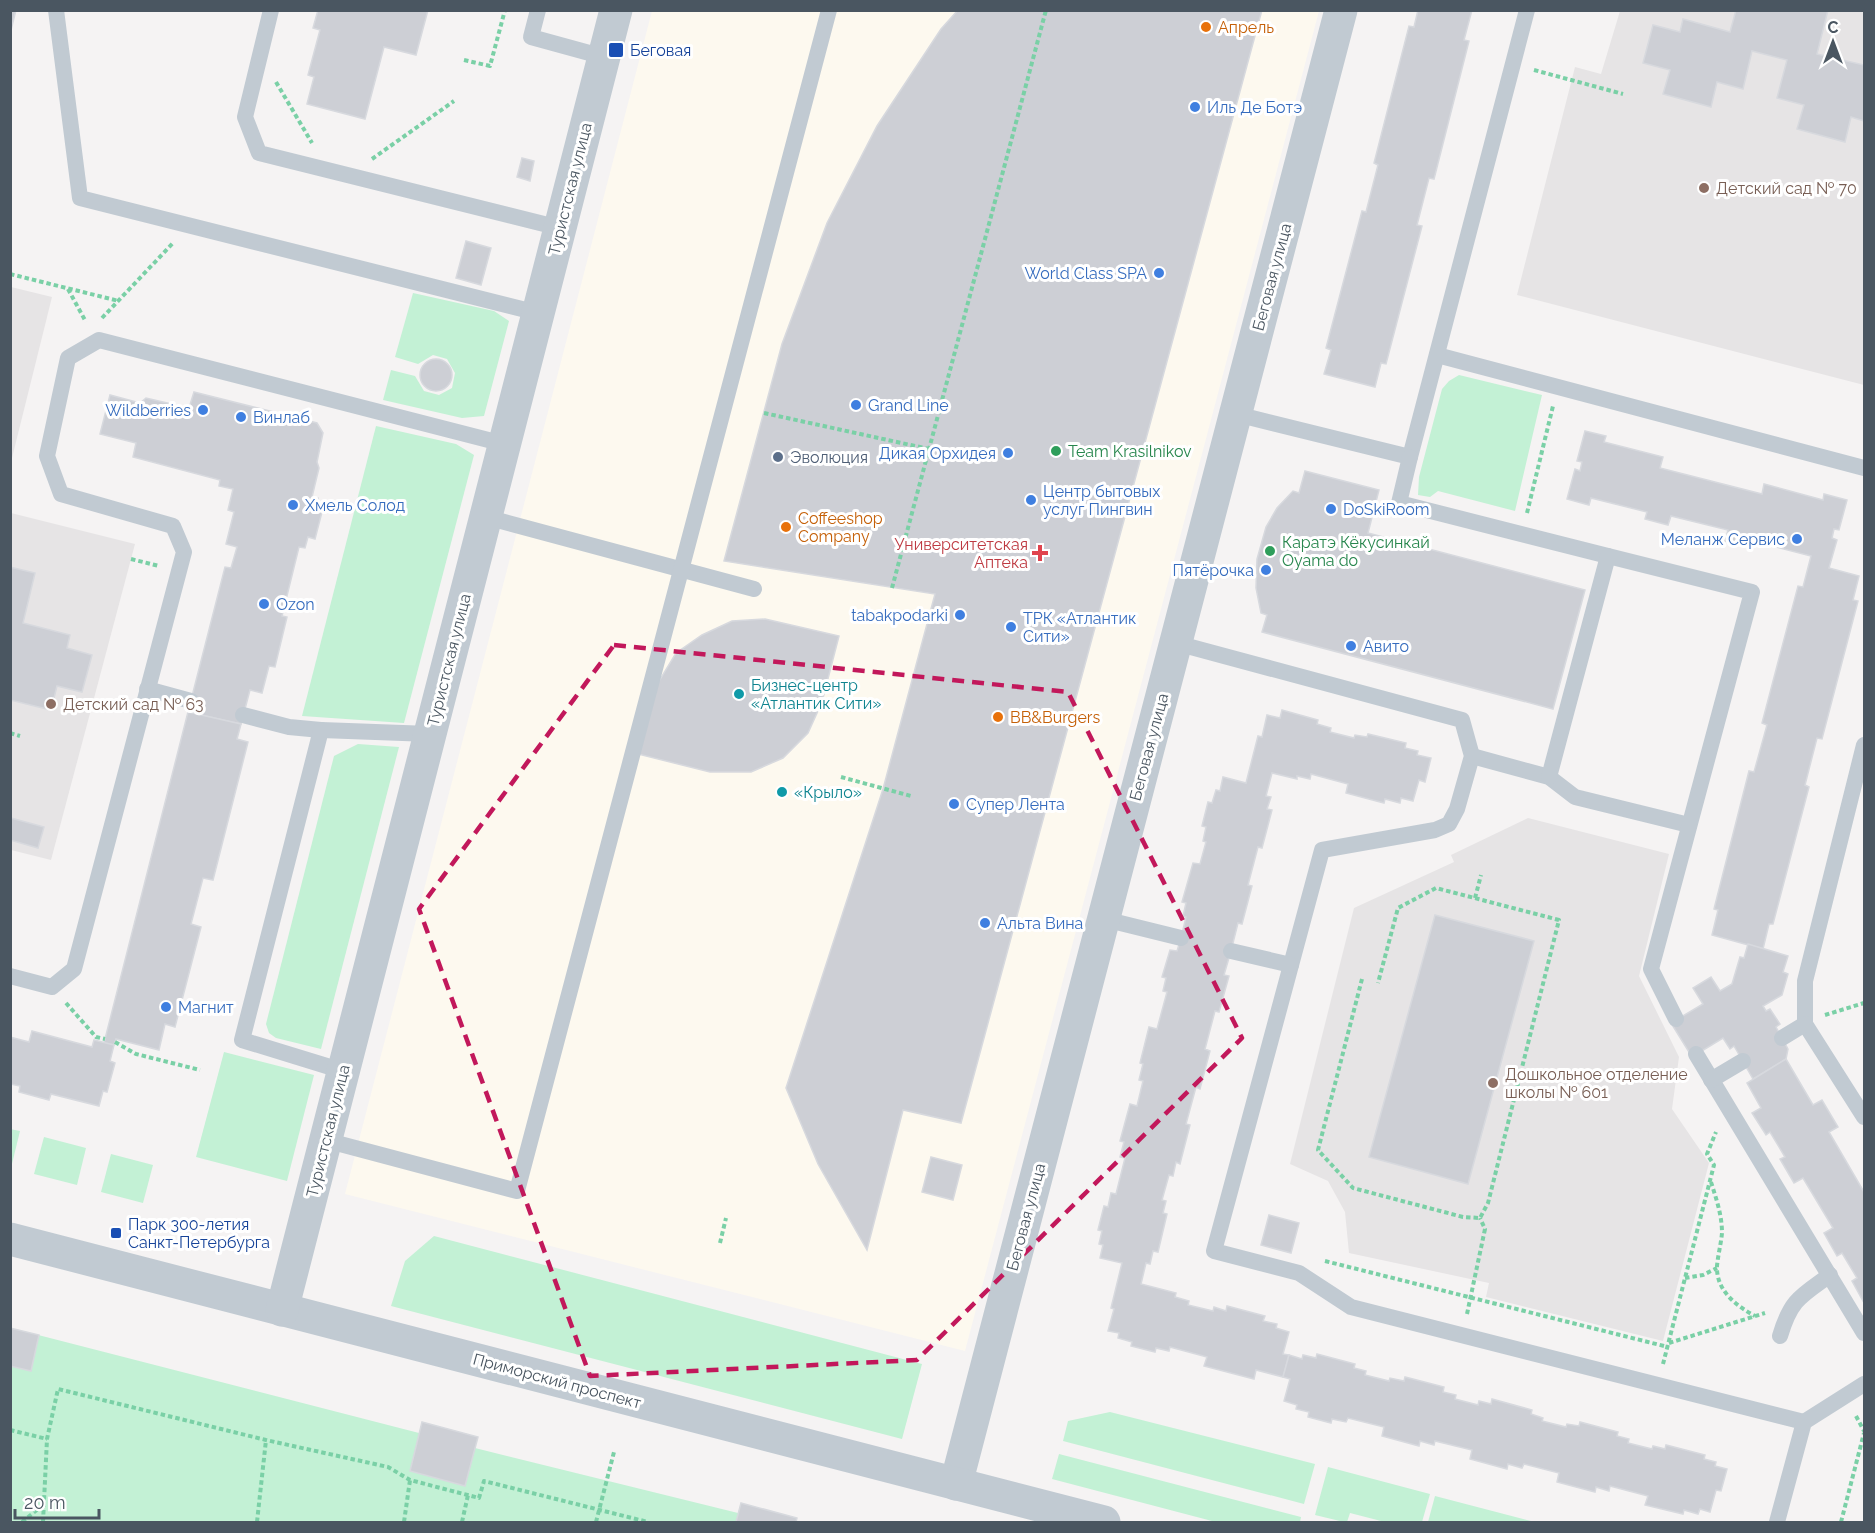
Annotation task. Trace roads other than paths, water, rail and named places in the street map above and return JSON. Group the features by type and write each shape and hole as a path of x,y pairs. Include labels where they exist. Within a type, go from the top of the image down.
{"street":[{"name":"Туристская улица","path":"282,1310 616,10"},
{"name":"Беговая улица","path":"956,1484 1341,10"},
{"name":"Приморский проспект","path":"10,1239 1104,1522"}],"lane":[{"path":"56,10 80,198 538,313"},
{"path":"271,10 245,117 259,153 560,228"},
{"path":"538,10 531,37 604,57"},
{"path":"325,1140 518,1191 829,10"},
{"path":"1527,10 1399,503 1752,592 1651,969 1676,1019"},
{"path":"10,976 52,987 74,969 184,552 173,526 62,494 46,456 68,358 99,340 504,444"},
{"path":"1437,356 1864,468"},
{"path":"1236,414 1410,457"},
{"path":"486,517 754,589"},
{"path":"1550,777 1608,555"},
{"path":"1176,642 1462,720 1472,756 1457,809 1449,824 1435,830 1322,850 1214,1251 1299,1273 1351,1307 1804,1422"},
{"path":"147,689 191,701"},
{"path":"243,715 289,727 430,734"},
{"path":"321,730 242,1040 343,1071"},
{"path":"1864,745 1805,981 1805,1024 1864,1117"},
{"path":"1472,756 1550,777 1575,797 1689,825"},
{"path":"1104,919 1181,938"},
{"path":"1231,951 1291,965"},
{"path":"1782,1038 1805,1024"},
{"path":"1696,1054 1864,1333"},
{"path":"1711,1080 1743,1061"},
{"path":"1780,1336 1786,1314 1799,1298 1830,1275"},
{"path":"1777,1522 1804,1422 1864,1384"}],"place":[{"name":"Апрель","path":"1206,27"},
{"name":"Беговая","path":"616,50"},
{"name":"Иль Де Ботэ","path":"1195,107"},
{"name":"Детский сад № 70","path":"1704,188"},
{"name":"World Class SPA","path":"1159,273"},
{"name":"Grand Line","path":"856,405"},
{"name":"Wildberries","path":"203,410"},
{"name":"Винлаб","path":"241,417"},
{"name":"Team Krasilnikov","path":"1056,451"},
{"name":"Дикая Орхидея","path":"1008,453"},
{"name":"Эволюция","path":"778,457"},
{"name":"Центр бытовых услуг Пингвин","path":"1031,500"},
{"name":"Хмель Солод","path":"293,505"},
{"name":"DoSkiRoom","path":"1331,509"},
{"name":"Coffeeshop Company","path":"786,527"},
{"name":"Меланж Сервис","path":"1797,539"},
{"name":"Каратэ Кёкусинкай Oyama do","path":"1270,551"},
{"name":"Университетская Аптека","path":"1040,553"},
{"name":"Пятёрочка","path":"1266,570"},
{"name":"Ozon","path":"264,604"},
{"name":"tabakpodarki","path":"960,615"},
{"name":"ТРК «Атлантик Сити»","path":"1011,627"},
{"name":"Авито","path":"1351,646"},
{"name":"Бизнес-центр «Атлантик Сити»","path":"739,694"},
{"name":"Детский сад № 63","path":"51,704"},
{"name":"BB&Burgers","path":"998,717"},
{"name":"«Крыло»","path":"782,792"},
{"name":"Супер Лента","path":"954,804"},
{"name":"Альта Вина","path":"985,923"},
{"name":"Магнит","path":"166,1007"},
{"name":"Дошкольное отделение школы № 601","path":"1493,1083"},
{"name":"Парк 300-летия Санкт-Петербурга","path":"116,1233"}]}
